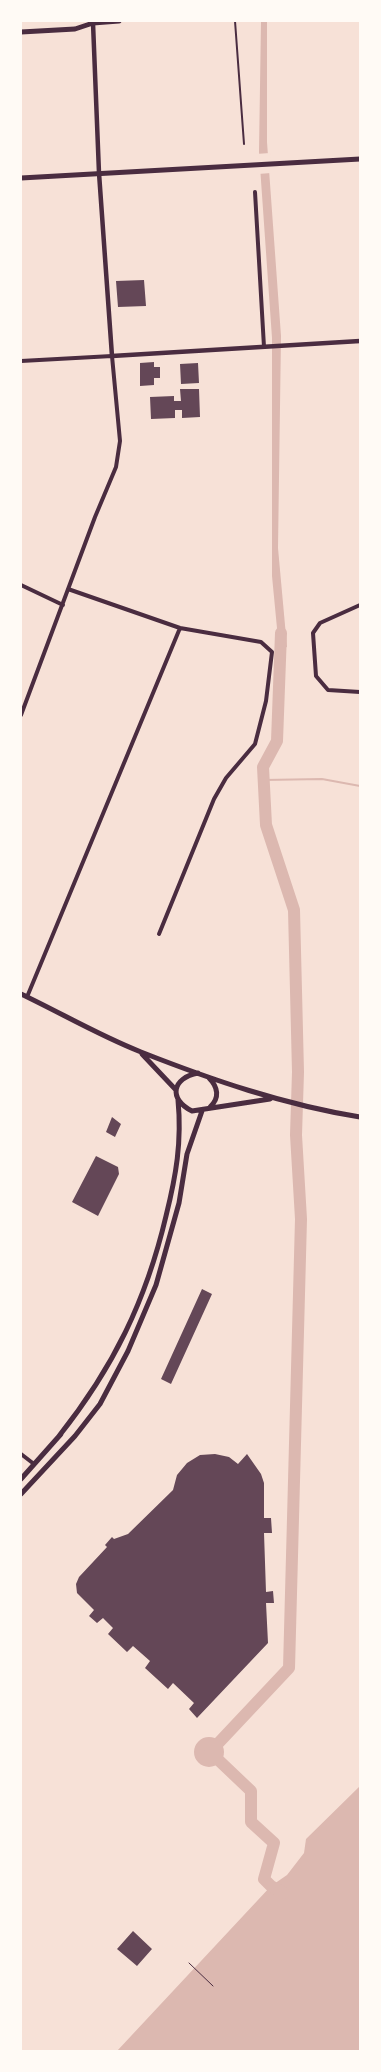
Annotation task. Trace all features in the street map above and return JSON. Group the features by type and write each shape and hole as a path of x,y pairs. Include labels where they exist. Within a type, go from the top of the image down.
{"main road":[{"path":"21,32 74,29 93,22 119,21"},
{"path":"21,178 360,159"},
{"path":"24,996 140,1052 209,1077 274,1099 360,1117"},
{"path":"21,1479 80,1410 120,1345 135,1315 157,1253 177,1170 179,1140 178,1100 176,1090 140,1052"},
{"path":"176,1090 185,1076 199,1073"},
{"path":"209,1077 217,1090 216,1098 209,1108"},
{"path":"178,1100 183,1107 192,1111 202,1111 209,1108 274,1099"},
{"path":"21,1494 75,1436 100,1404 128,1351 156,1286 179,1203 188,1154 202,1111"}],"street":[{"path":"21,715 116,466 120,441 99,173 93,22"},
{"path":"255,192 266,347"},
{"path":"21,361 360,341"},
{"path":"21,585 63,605"},
{"path":"68,588 180,628 261,642 272,652 266,701 255,744 226,778 214,799 159,934"},
{"path":"360,605 320,623 313,633 316,676 328,690 360,692"},
{"path":"24,996 180,628"},
{"path":"21,1454 34,1464"}],"lane":[{"path":"235,21 244,144"}],"path":[{"path":"190,1963 213,1986"}],"shaded area":[{"path":"261,21 267,21 267,142 281,336 278,548 287,647 279,649 272,576 272,338 259,152"},
{"path":"209,1737 220,1741 224,1752 220,1763 209,1767 198,1763 194,1752 198,1741"},
{"path":"360,1786 360,2051 117,2051 271,1886 287,1875 304,1853 306,1839"}],"pier":[{"path":"270,153 271,173 258,174 256,154"}],"building":[{"path":"144,280 146,306 118,307 116,281"},
{"path":"154,362 154,367 160,367 160,378 154,378 154,385 140,386 140,363"},
{"path":"198,363 199,383 181,384 180,364"},
{"path":"180,389 199,389 200,417 182,418 182,410 175,410 175,418 151,419 150,397 174,396 174,401 181,401"},
{"path":"112,1117 121,1124 115,1137 106,1132"},
{"path":"96,1156 118,1167 119,1174 98,1216 72,1202"},
{"path":"202,1289 212,1294 171,1384 161,1379"},
{"path":"215,1454 229,1457 238,1464 247,1454 261,1474 264,1483 264,1518 271,1518 272,1533 264,1533 266,1592 273,1591 274,1603 266,1603 268,1643 197,1718 189,1709 194,1703 173,1683 168,1689 145,1668 150,1661 133,1646 127,1652 108,1634 113,1628 103,1618 97,1623 89,1616 94,1610 77,1593 76,1584 79,1577 107,1547 105,1545 112,1537 114,1539 128,1534 173,1490 177,1475 187,1463 200,1455"},
{"path":"133,1931 152,1949 137,1966 117,1949"}],"waterway":[{"path":"281,633 277,741 263,767 266,825 294,910 298,1072 296,1135 301,1219 289,1668 210,1752 251,1791 251,1822 274,1843 264,1879 271,1886 284,1893"},
{"path":"264,780 322,779 360,786"}]}
